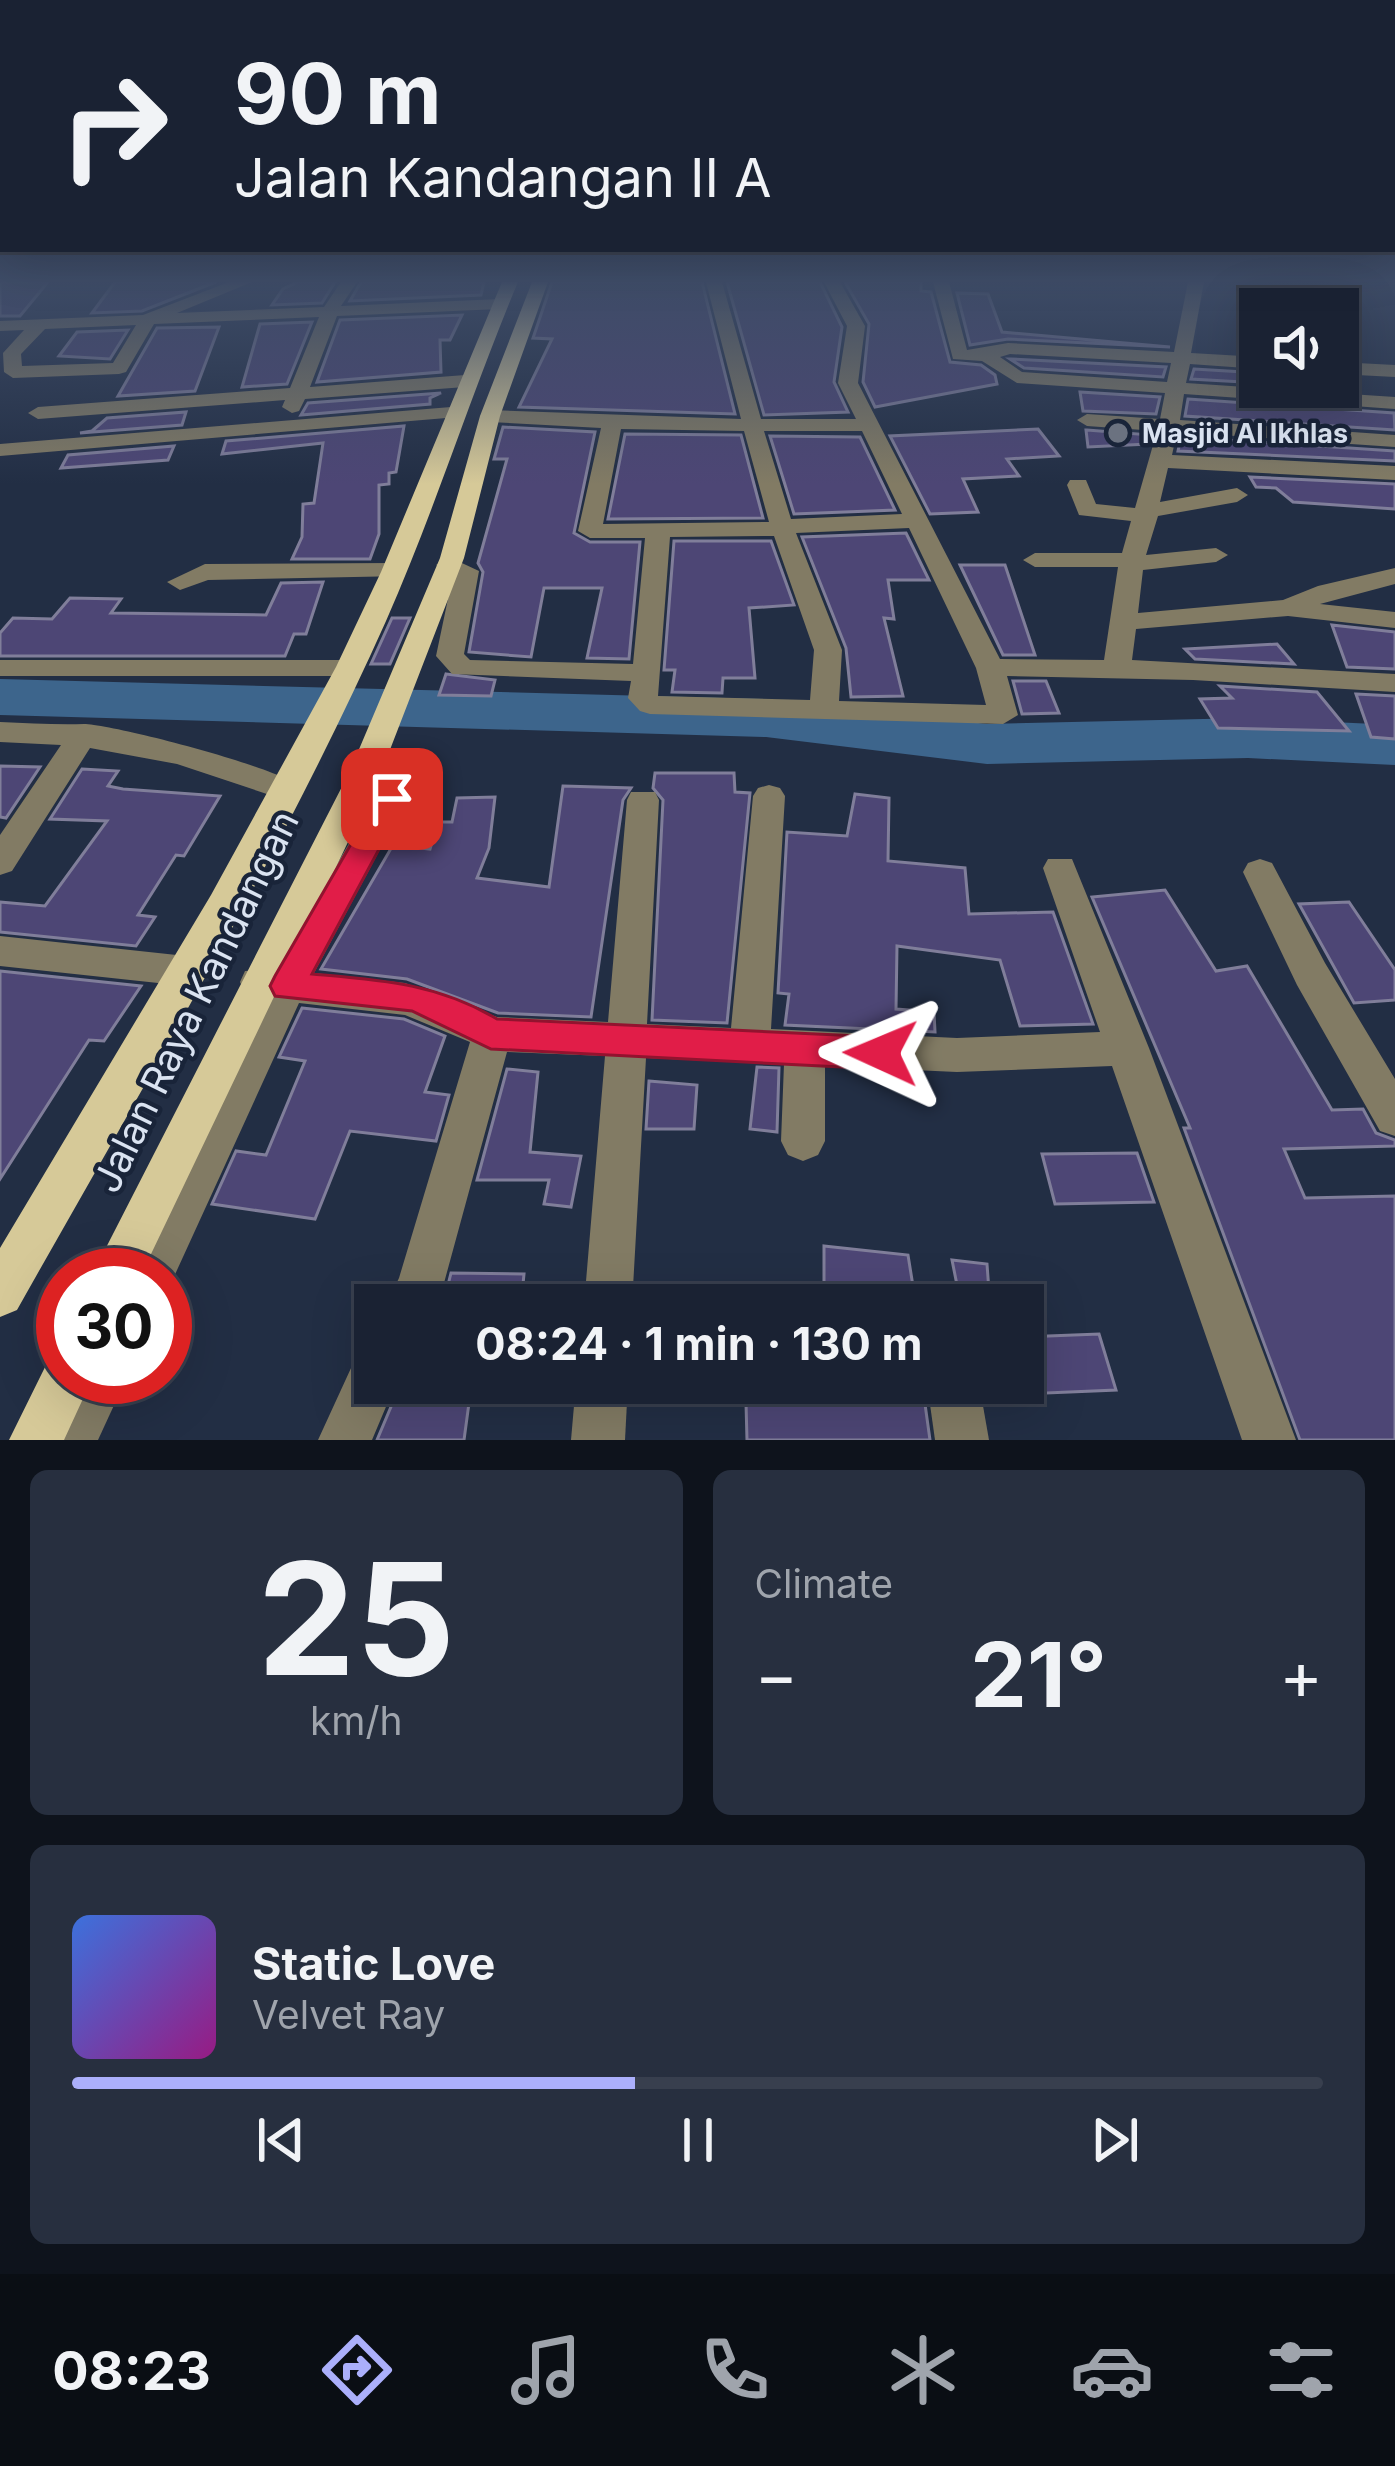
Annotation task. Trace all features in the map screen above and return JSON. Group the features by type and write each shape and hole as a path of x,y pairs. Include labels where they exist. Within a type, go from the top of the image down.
{"main road":[{"name":"Jalan Raya Kandangan","path":"0,1293 295,776 395,571 451,413 479,349"},
{"name":"Jalan Raya Kandangan","path":"131,1248 378,786 400,688 449,565 490,416 515,349"},
{"path":"36,1440 54,1404"}],"street":[{"path":"6,354 16,373 119,368 130,349"},
{"path":"283,428 315,349"},
{"path":"736,349 751,423 782,527 828,650 824,710"},
{"path":"658,532 643,698 650,705 996,717 1006,712 990,668 848,383 853,349"},
{"path":"957,349 958,354 986,356 1005,349"},
{"path":"1028,349 1239,362"},
{"path":"1117,666 1131,562 1168,429 1180,349"},
{"path":"986,356 1017,377 1395,404"},
{"path":"1359,369 1395,371"},
{"path":"38,412 465,381"},
{"path":"0,450 451,413"},
{"path":"490,416 612,423 868,424"},
{"path":"1087,420 1395,441"},
{"path":"612,423 589,528 658,532 916,520"},
{"path":"1157,461 1395,473"},
{"path":"1078,485 1087,510 1146,514 1237,495"},
{"path":"1035,560 1131,562 1216,555"},
{"path":"449,565 466,571 450,656 457,666 646,673"},
{"path":"180,582 205,572 395,571"},
{"path":"1288,608 1327,591 1395,576"},
{"path":"1121,622 1288,608 1395,620"},
{"path":"990,668 1117,666 1321,674 1395,683"},
{"path":"0,668 343,680"},
{"path":"0,732 83,734 295,776"},
{"path":"0,862 83,734"},
{"path":"750,1045 770,796"},
{"path":"610,1284 643,800"},
{"path":"1060,868 1269,1440"},
{"path":"1261,872 1310,974 1386,1101"},
{"path":"0,951 186,971"},
{"path":"161,1248 273,984 412,997 450,1009 491,1034 957,1055 1129,1048"},
{"path":"422,1284 475,1110 491,1034"},
{"path":"803,1141 805,1051"},
{"path":"71,1440 88,1404"},
{"path":"345,1440 361,1404"},
{"path":"598,1440 601,1404"},
{"path":"956,1404 962,1440"}],"building":[{"path":"64,349 116,349 110,359 59,356"},
{"path":"145,349 211,349 195,391 118,396"},
{"path":"253,349 301,349 287,384 242,387"},
{"path":"329,349 440,349 441,372 317,382"},
{"path":"547,349 719,349 735,414 519,407"},
{"path":"746,349 839,349 834,382 848,412 764,415"},
{"path":"866,349 947,349 950,362 981,365 995,375 997,384 875,407 863,382"},
{"path":"1010,359 1166,367 1163,377 1024,368"},
{"path":"1194,369 1239,372 1239,382 1191,379"},
{"path":"1080,392 1160,397 1156,414 1083,411"},
{"path":"441,393 430,398 430,404 301,415 308,403"},
{"path":"1188,399 1239,402 1239,408 1394,413 1395,430 1185,416"},
{"path":"186,412 182,425 80,433 92,431 107,418"},
{"path":"404,426 396,472 389,473 389,484 379,485 379,534 370,559 292,559 302,537 303,504 314,503 323,443 222,454 226,441"},
{"path":"503,427 595,432 574,533 590,542 640,542 629,659 587,658 602,588 544,588 531,657 469,652 483,572 478,563 507,459 494,459"},
{"path":"1038,429 1059,456 1007,459 1019,476 963,479 978,512 930,514 890,436"},
{"path":"1086,430 1151,435 1148,444 1088,447"},
{"path":"625,434 741,435 763,518 608,519"},
{"path":"770,436 860,437 895,510 794,514"},
{"path":"1181,437 1395,451 1395,461 1178,451"},
{"path":"174,446 168,460 61,468 68,455"},
{"path":"1250,477 1395,484 1395,509 1293,502 1276,488 1256,487"},
{"path":"906,533 929,580 888,580 894,619 884,618 903,696 851,697 846,648 802,537"},
{"path":"674,541 771,541 794,605 749,608 755,678 723,678 722,693 672,692 675,670 664,670"},
{"path":"960,565 1005,565 1035,655 1003,655"},
{"path":"323,582 306,634 294,634 285,656 0,656 0,633 13,618 52,619 70,598 121,599 111,613 266,615 281,583"},
{"path":"392,618 410,618 390,664 371,664"},
{"path":"1332,625 1395,632 1395,669 1347,667"},
{"path":"1277,644 1294,664 1195,659 1185,649"},
{"path":"446,674 495,680 491,696 439,695"},
{"path":"1013,681 1046,681 1059,713 1022,714"},
{"path":"1220,686 1317,692 1349,731 1218,728 1200,699 1232,698"},
{"path":"1356,694 1395,696 1395,739 1371,737"},
{"path":"0,766 40,767 6,818 0,817"},
{"path":"82,769 118,771 108,786 123,789 220,796 184,856 176,855 138,915 155,917 136,946 0,932 0,902 45,906 107,821 50,819"},
{"path":"655,773 734,773 735,792 750,793 727,1023 652,1020 663,800 653,788"},
{"path":"563,786 631,788 623,800 591,1017 498,1013 407,979 321,969 393,845 430,849 438,822 452,822 457,798 495,797 489,848 477,878 549,887"},
{"path":"855,794 889,798 888,861 965,868 969,914 1053,912 1093,1024 1020,1026 1000,960 897,946 896,1009 934,1012 935,1032 785,1025 789,994 778,993 787,832 847,836"},
{"path":"1165,890 1216,971 1247,966 1332,1110 1363,1109 1376,1133 1395,1140 1395,1146 1284,1149 1305,1198 1395,1196 1395,1440 1300,1440 1184,1128 1190,1128 1092,897"},
{"path":"1349,902 1395,970 1395,1000 1354,1003 1299,904"},
{"path":"0,971 141,986 104,1041 89,1040 0,1179"},
{"path":"302,1008 404,1019 445,1036 425,1092 449,1095 436,1141 350,1131 315,1219 212,1204 236,1151 266,1155 305,1061 279,1057"},
{"path":"757,1067 779,1068 777,1132 750,1129"},
{"path":"507,1069 538,1072 530,1152 581,1156 571,1207 544,1204 549,1180 477,1180"},
{"path":"649,1081 697,1085 694,1129 646,1129"},
{"path":"1137,1153 1154,1202 1055,1204 1042,1154"},
{"path":"824,1246 908,1255 913,1284 824,1284"},
{"path":"952,1260 987,1264 988,1284 957,1284"},
{"path":"451,1273 524,1274 523,1284 448,1284"},
{"path":"1099,1334 1116,1390 1044,1393 1044,1336"},
{"path":"392,1404 469,1404 464,1440 377,1440"},
{"path":"746,1404 925,1404 930,1440 747,1440"}],"waterway":[{"path":"0,697 766,718 987,744 1248,738 1395,745"}],"place":[{"name":"Masjid Al Ikhlas","path":"1118,433"}],"route":[{"path":"392,799 287,986 412,997 450,1009 491,1034 881,1053"}]}
